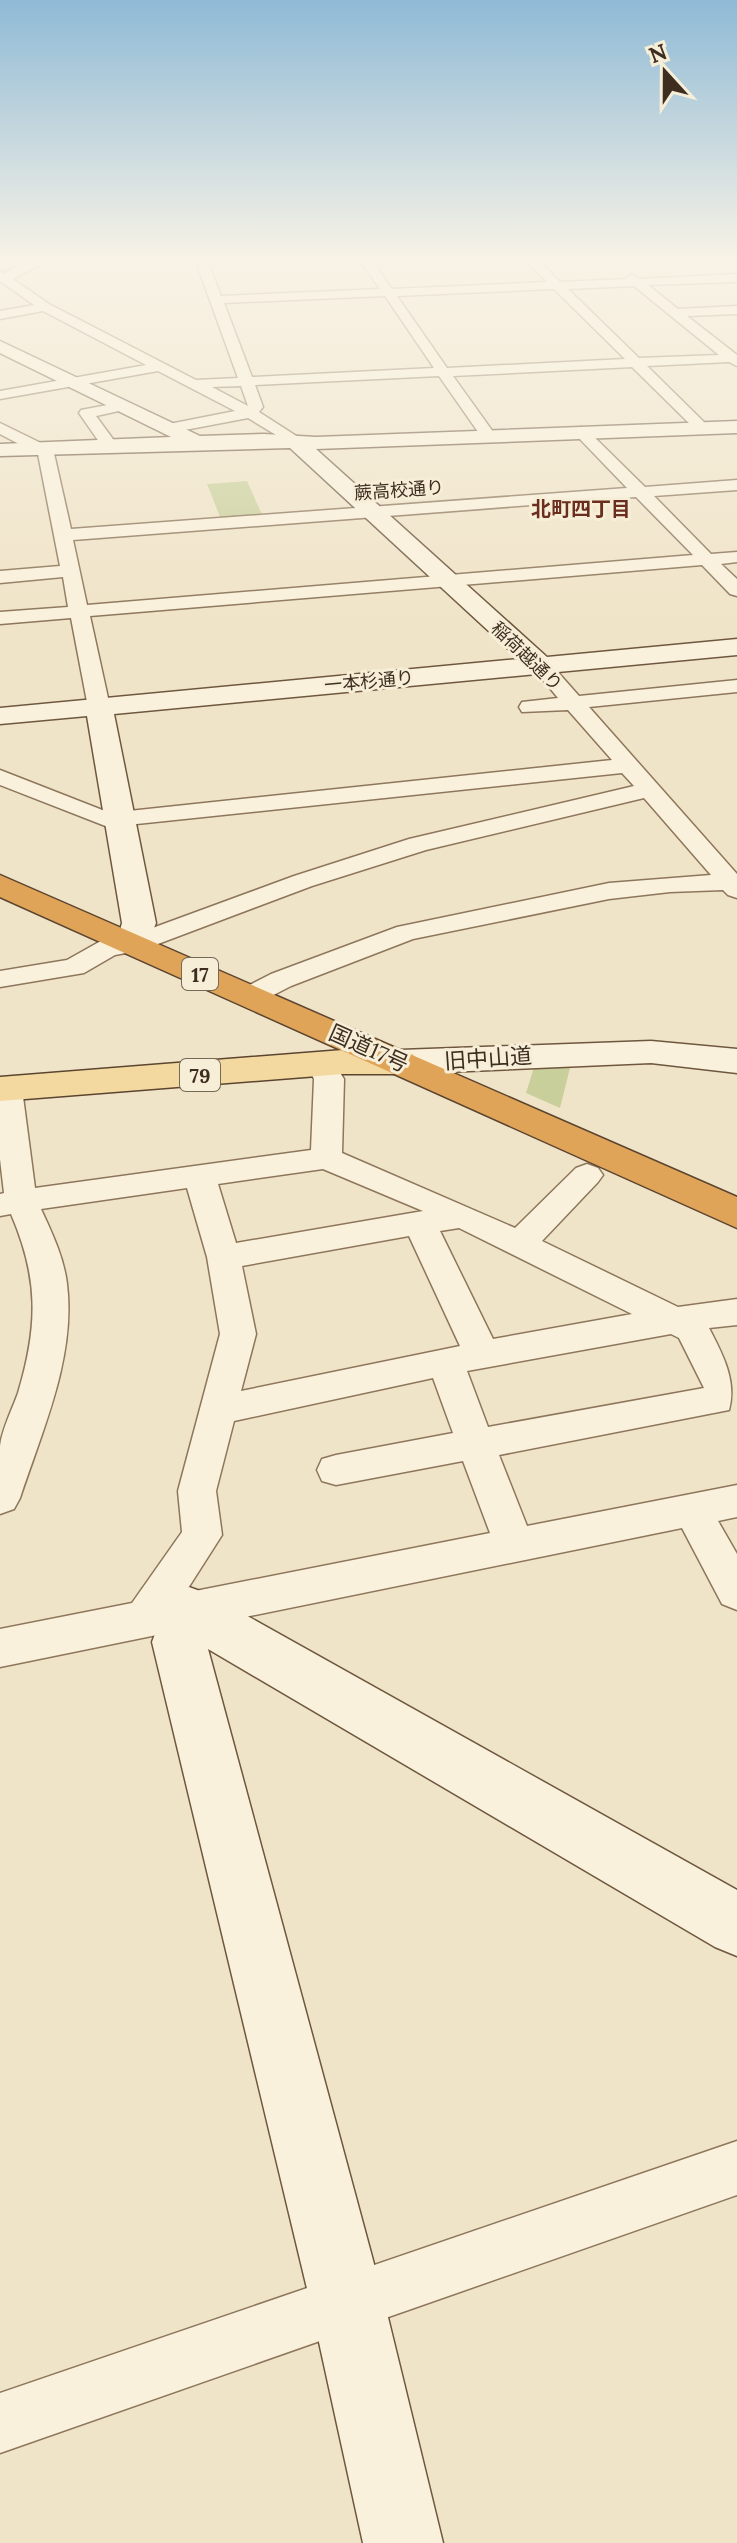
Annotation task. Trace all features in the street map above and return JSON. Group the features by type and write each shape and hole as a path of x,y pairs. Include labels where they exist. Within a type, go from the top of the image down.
{"highway":[{"name":"国道17号","path":"0,885 737,1214"}],"main road":[{"name":"旧中山道","path":"4,1089 321,1064 400,1062"}],"street":[{"path":"0,395 73,381 196,442"},
{"path":"187,381 296,442"},
{"path":"169,428 248,413 256,406 247,381"},
{"path":"193,384 254,381"},
{"path":"450,381 488,436"},
{"path":"655,381 702,428"},
{"path":"74,401 103,396"},
{"path":"110,446 86,413 123,406"},
{"path":"0,450 737,427"},
{"path":"0,428 42,449 65,535 139,923 133,944"},
{"path":"581,432 737,590"},
{"name":"稲荷越通り","path":"296,442 541,665 735,884"},
{"name":"蕨高校通り","path":"65,535 737,485"},
{"path":"0,618 737,557"},
{"path":"0,577 71,571"},
{"name":"一本杉通り","path":"0,716 737,647"},
{"path":"530,707 737,686"},
{"path":"0,777 108,820 630,765"},
{"path":"0,979 74,967 108,948 133,944 303,881 418,844 651,789"},
{"path":"250,996 281,980 406,933 609,891 670,884 735,884"},
{"name":"旧中山道","path":"400,1062 651,1052 737,1061"},
{"path":"321,1064 329,1079 326,1158"},
{"path":"0,1498 7,1458 33,1401 50,1329 51,1284 40,1241 10,1203 4,1089"},
{"path":"10,1203 326,1158 461,1216 692,1329 723,1389 716,1400 336,1470"},
{"path":"199,1175 224,1257 238,1334 197,1491 202,1535 168,1613 179,1642 347,2301 403,2543"},
{"path":"519,1244 587,1175"},
{"path":"224,1257 461,1216"},
{"path":"420,1224 483,1356"},
{"path":"220,1410 483,1356 673,1320 737,1312"},
{"path":"446,1364 514,1545"},
{"path":"0,1648 737,1501"},
{"path":"692,1510 737,1592"},
{"path":"168,1613 737,1925"},
{"path":"0,2423 737,2168"}],"green space":[{"path":"247,481 264,519 222,522 207,484"},
{"path":"535,1064 570,1068 560,1108 526,1093"}],"district":[{"name":"北町四丁目","path":"581,508"}]}
